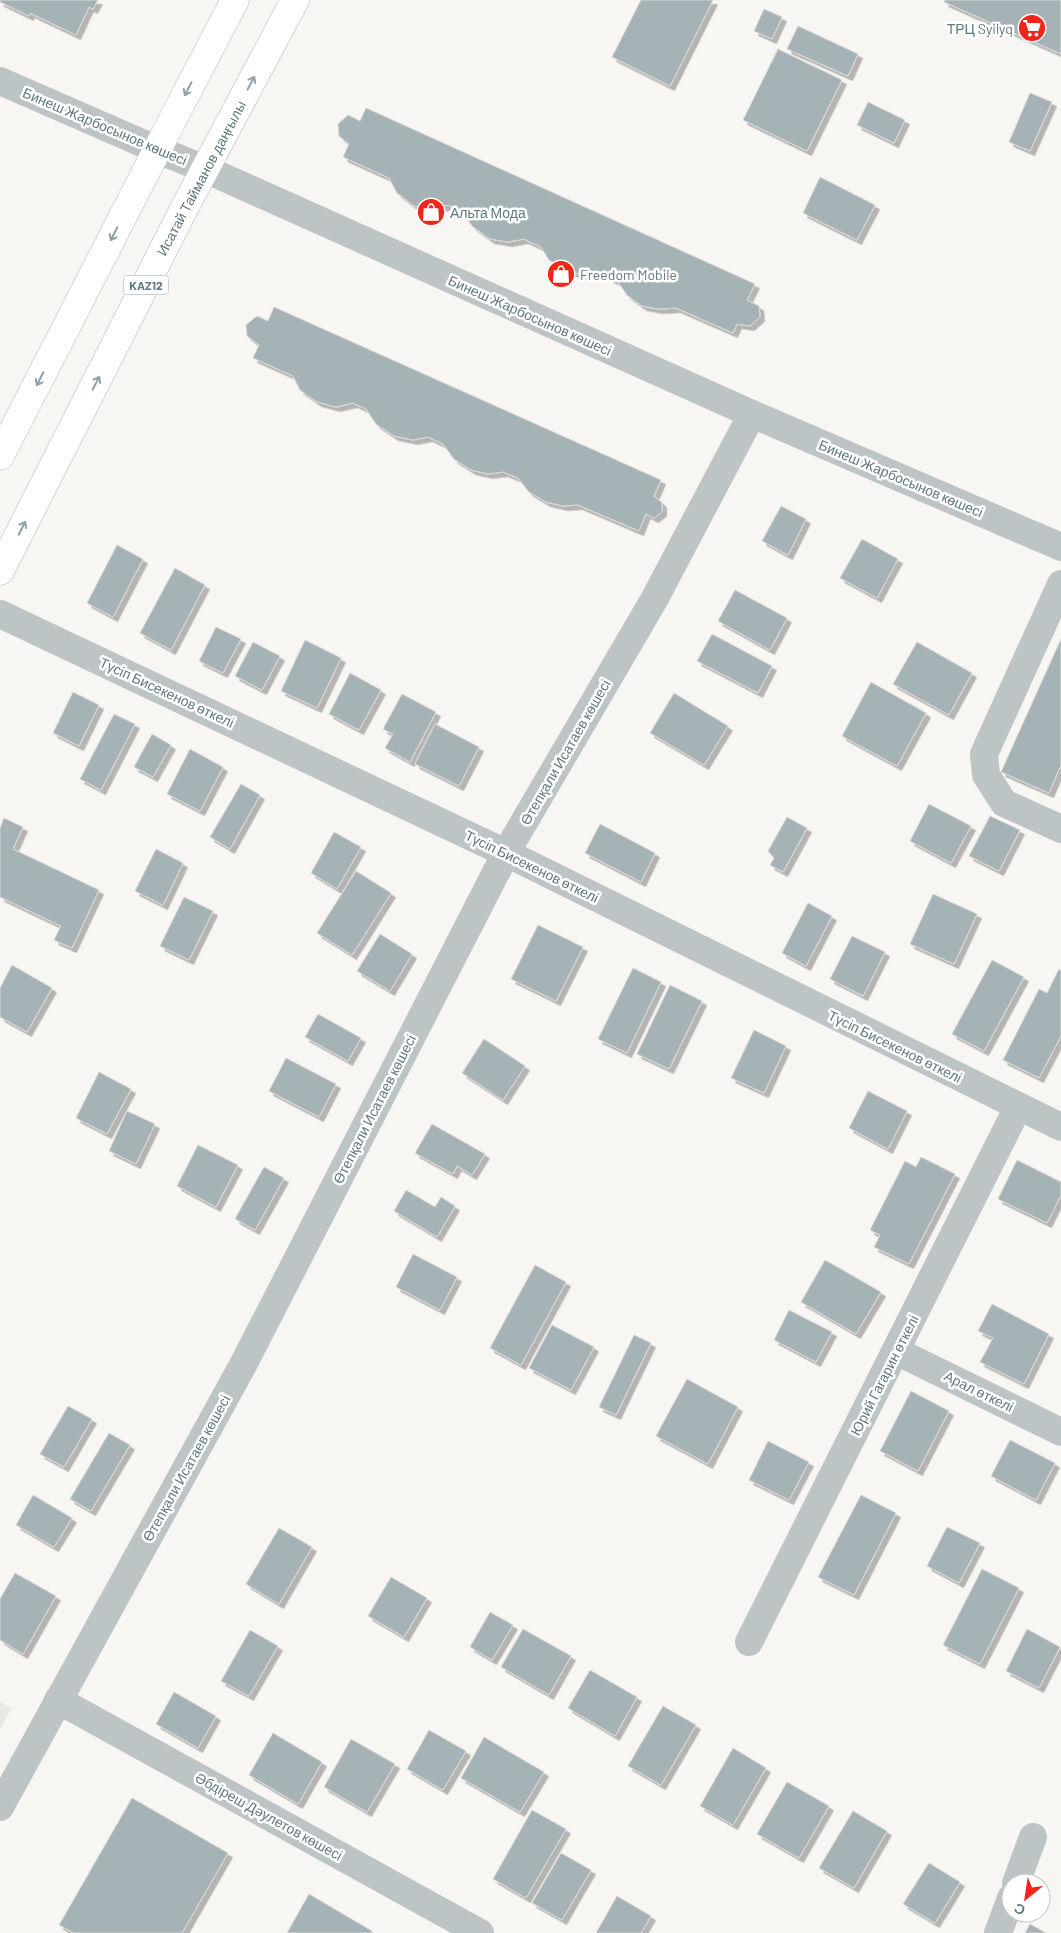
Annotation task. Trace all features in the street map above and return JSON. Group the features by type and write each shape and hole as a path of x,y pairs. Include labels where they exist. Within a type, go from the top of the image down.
{"main road":[{"path":"0,456 235,0"},
{"name":"Исатай Тайманов даңғылы","path":"0,571 205,169 295,0"}],"street":[{"name":"Бинеш Жарбосынов көшесі","path":"0,81 205,169 752,414 1061,547"},
{"name":"Өтепқали Исатаев көшесі","path":"0,1807 244,1363 506,853 655,598 752,414"},
{"path":"1061,584 984,754 986,775 1004,803 1061,829"},
{"name":"Түсіп Бисекенов өткелі","path":"0,614 506,853 1061,1127"},
{"name":"Юрий Гагарин өткелі","path":"749,1642 1018,1107"},
{"name":"Арал өткелі","path":"896,1351 1061,1432"},
{"name":"Әбдіреш Дәулетов көшесі","path":"58,1700 480,1933"},
{"path":"1019,1873 1032,1837"}],"shaded area":[{"path":"0,1702 12,1708 0,1729"}],"building":[{"path":"0,0 98,0 93,9 89,7 76,35 30,13 29,16 0,2"},
{"path":"641,0 713,0 670,86 612,57"},
{"name":"ТРЦ Syilyq","path":"945,0 1061,0 1061,54 944,2"},
{"path":"764,9 782,17 772,39 754,31"},
{"path":"798,26 858,54 848,76 787,49"},
{"path":"778,49 842,80 807,151 743,120"},
{"path":"1030,93 1052,102 1030,151 1009,142"},
{"path":"868,102 905,120 894,143 857,125"},
{"path":"366,108 755,284 747,300 759,306 760,317 750,326 737,324 733,333 676,308 658,309 642,306 627,295 618,282 599,273 582,275 565,270 549,260 541,247 524,239 508,242 490,239 472,226 462,211 448,205 433,209 414,206 397,193 389,178 343,157 349,144 339,136 338,124 348,115 360,121"},
{"path":"820,177 875,205 857,240 803,213"},
{"path":"274,307 661,480 654,496 662,503 662,512 654,518 646,514 639,531 578,505 563,506 546,502 529,492 518,478 503,472 488,474 471,470 454,459 443,444 428,437 413,440 394,436 376,424 366,409 353,403 336,407 317,402 300,390 293,376 253,358 259,345 247,336 246,325 257,316 268,321"},
{"path":"781,506 806,519 788,555 762,541"},
{"path":"862,539 898,559 877,598 840,578"},
{"path":"117,545 143,559 113,617 87,603"},
{"path":"175,568 205,585 171,650 140,633"},
{"path":"735,590 787,618 770,650 718,621"},
{"path":"216,627 241,639 223,673 199,661"},
{"path":"712,634 772,666 758,693 697,661"},
{"path":"1061,639 1061,765 1049,793 1001,772"},
{"path":"305,640 341,658 317,708 281,691"},
{"path":"253,642 280,656 262,690 235,676"},
{"path":"917,642 972,673 949,715 893,684"},
{"path":"350,673 381,690 359,730 329,714"},
{"path":"871,682 926,713 897,766 842,736"},
{"path":"73,692 99,705 79,746 53,733"},
{"path":"674,693 728,726 704,765 650,733"},
{"path":"402,694 436,712 410,762 385,748 393,734 383,729"},
{"path":"114,714 135,724 101,790 80,779"},
{"path":"435,724 479,747 459,786 415,764"},
{"path":"152,734 171,745 153,777 134,767"},
{"path":"190,749 223,767 200,811 167,794"},
{"path":"241,784 260,795 230,849 210,837"},
{"path":"929,804 971,826 951,863 910,841"},
{"path":"990,816 1020,830 999,871 969,856"},
{"path":"787,817 807,828 783,872 770,865 774,858 768,851"},
{"path":"4,818 23,827 13,849 99,890 72,948 54,940 61,926 0,897 0,828"},
{"path":"600,824 655,853 641,882 585,853"},
{"path":"334,832 361,847 337,889 311,873"},
{"path":"156,849 183,863 163,905 135,891"},
{"path":"356,871 391,893 352,955 317,933"},
{"path":"933,894 977,914 954,964 910,944"},
{"path":"184,897 213,911 189,960 160,946"},
{"path":"808,903 832,916 806,966 782,953"},
{"path":"538,925 583,947 556,1001 511,979"},
{"path":"380,934 412,954 390,991 357,971"},
{"path":"852,936 885,952 863,996 830,979"},
{"path":"992,960 1024,977 984,1051 952,1034"},
{"path":"12,965 52,988 27,1032 0,1017 0,988"},
{"path":"633,968 661,982 627,1053 598,1039"},
{"path":"1059,969 1061,971 1061,1036 1039,1078 1003,1060 1039,989 1047,993"},
{"path":"670,985 702,1001 669,1069 637,1054"},
{"path":"318,1014 361,1038 348,1061 305,1037"},
{"path":"754,1030 786,1046 764,1093 731,1078"},
{"path":"484,1039 525,1066 503,1100 462,1073"},
{"path":"286,1058 336,1084 319,1117 269,1091"},
{"path":"99,1072 131,1089 107,1134 76,1118"},
{"path":"868,1091 907,1111 888,1149 849,1128"},
{"path":"127,1111 155,1124 136,1164 109,1151"},
{"path":"432,1124 485,1154 472,1175 457,1166 453,1174 415,1153"},
{"path":"198,1145 238,1165 216,1207 177,1186"},
{"path":"921,1157 955,1174 909,1264 874,1247 880,1235 870,1230 905,1161 916,1167"},
{"path":"1017,1160 1061,1182 1061,1195 1047,1223 998,1199"},
{"path":"264,1167 284,1178 255,1230 235,1219"},
{"path":"406,1190 435,1207 441,1197 455,1206 437,1237 394,1211"},
{"path":"413,1254 457,1277 440,1310 396,1287"},
{"path":"825,1260 881,1292 856,1334 801,1302"},
{"path":"535,1265 566,1282 521,1365 490,1348"},
{"path":"992,1304 1049,1334 1024,1384 980,1362 993,1338 978,1331"},
{"path":"789,1310 832,1332 816,1362 774,1340"},
{"path":"552,1325 594,1347 571,1390 529,1368"},
{"path":"634,1335 651,1343 616,1415 599,1407"},
{"path":"687,1379 738,1407 708,1464 656,1436"},
{"path":"911,1391 949,1411 918,1471 880,1451"},
{"path":"68,1406 92,1419 64,1467 40,1454"},
{"path":"109,1433 130,1445 91,1511 70,1499"},
{"path":"1010,1440 1055,1463 1036,1500 991,1476"},
{"path":"768,1441 809,1462 789,1500 749,1480"},
{"path":"33,1495 72,1518 54,1547 16,1525"},
{"path":"861,1495 896,1513 854,1595 818,1577"},
{"path":"947,1527 980,1543 959,1583 927,1566"},
{"path":"279,1528 312,1547 279,1604 246,1584"},
{"path":"982,1569 1019,1588 980,1664 943,1645"},
{"path":"15,1573 56,1596 23,1654 0,1640 0,1599"},
{"path":"391,1577 427,1598 404,1637 368,1616"},
{"path":"490,1612 513,1625 492,1660 470,1647"},
{"path":"523,1629 571,1656 549,1695 501,1667"},
{"path":"1027,1629 1060,1647 1039,1688 1006,1671"},
{"path":"250,1630 278,1646 249,1696 221,1681"},
{"path":"590,1670 637,1697 615,1736 568,1708"},
{"path":"174,1692 216,1716 198,1748 156,1724"},
{"path":"663,1706 696,1725 661,1785 628,1766"},
{"path":"429,1730 466,1751 443,1790 407,1769"},
{"path":"273,1733 322,1762 298,1804 249,1775"},
{"path":"484,1737 544,1772 520,1812 461,1778"},
{"path":"351,1739 395,1764 367,1812 324,1787"},
{"path":"733,1748 766,1768 733,1825 700,1806"},
{"path":"787,1782 829,1806 799,1858 757,1834"},
{"path":"132,1798 228,1853 182,1933 74,1933 59,1925"},
{"path":"532,1810 566,1829 526,1898 493,1879"},
{"path":"853,1811 887,1831 854,1888 819,1868"},
{"path":"561,1853 591,1870 562,1920 532,1903"},
{"path":"929,1863 960,1882 935,1923 903,1904"},
{"path":"309,1894 372,1931 370,1933 287,1933"},
{"path":"617,1896 651,1916 641,1933 596,1933"},
{"path":"1030,1924 1046,1933 1025,1933"}],"place":[{"name":"ТРЦ Syilyq","path":"1032,28"},
{"name":"Альта Мода","path":"431,212"},
{"name":"Freedom Mobile","path":"561,274"}]}
